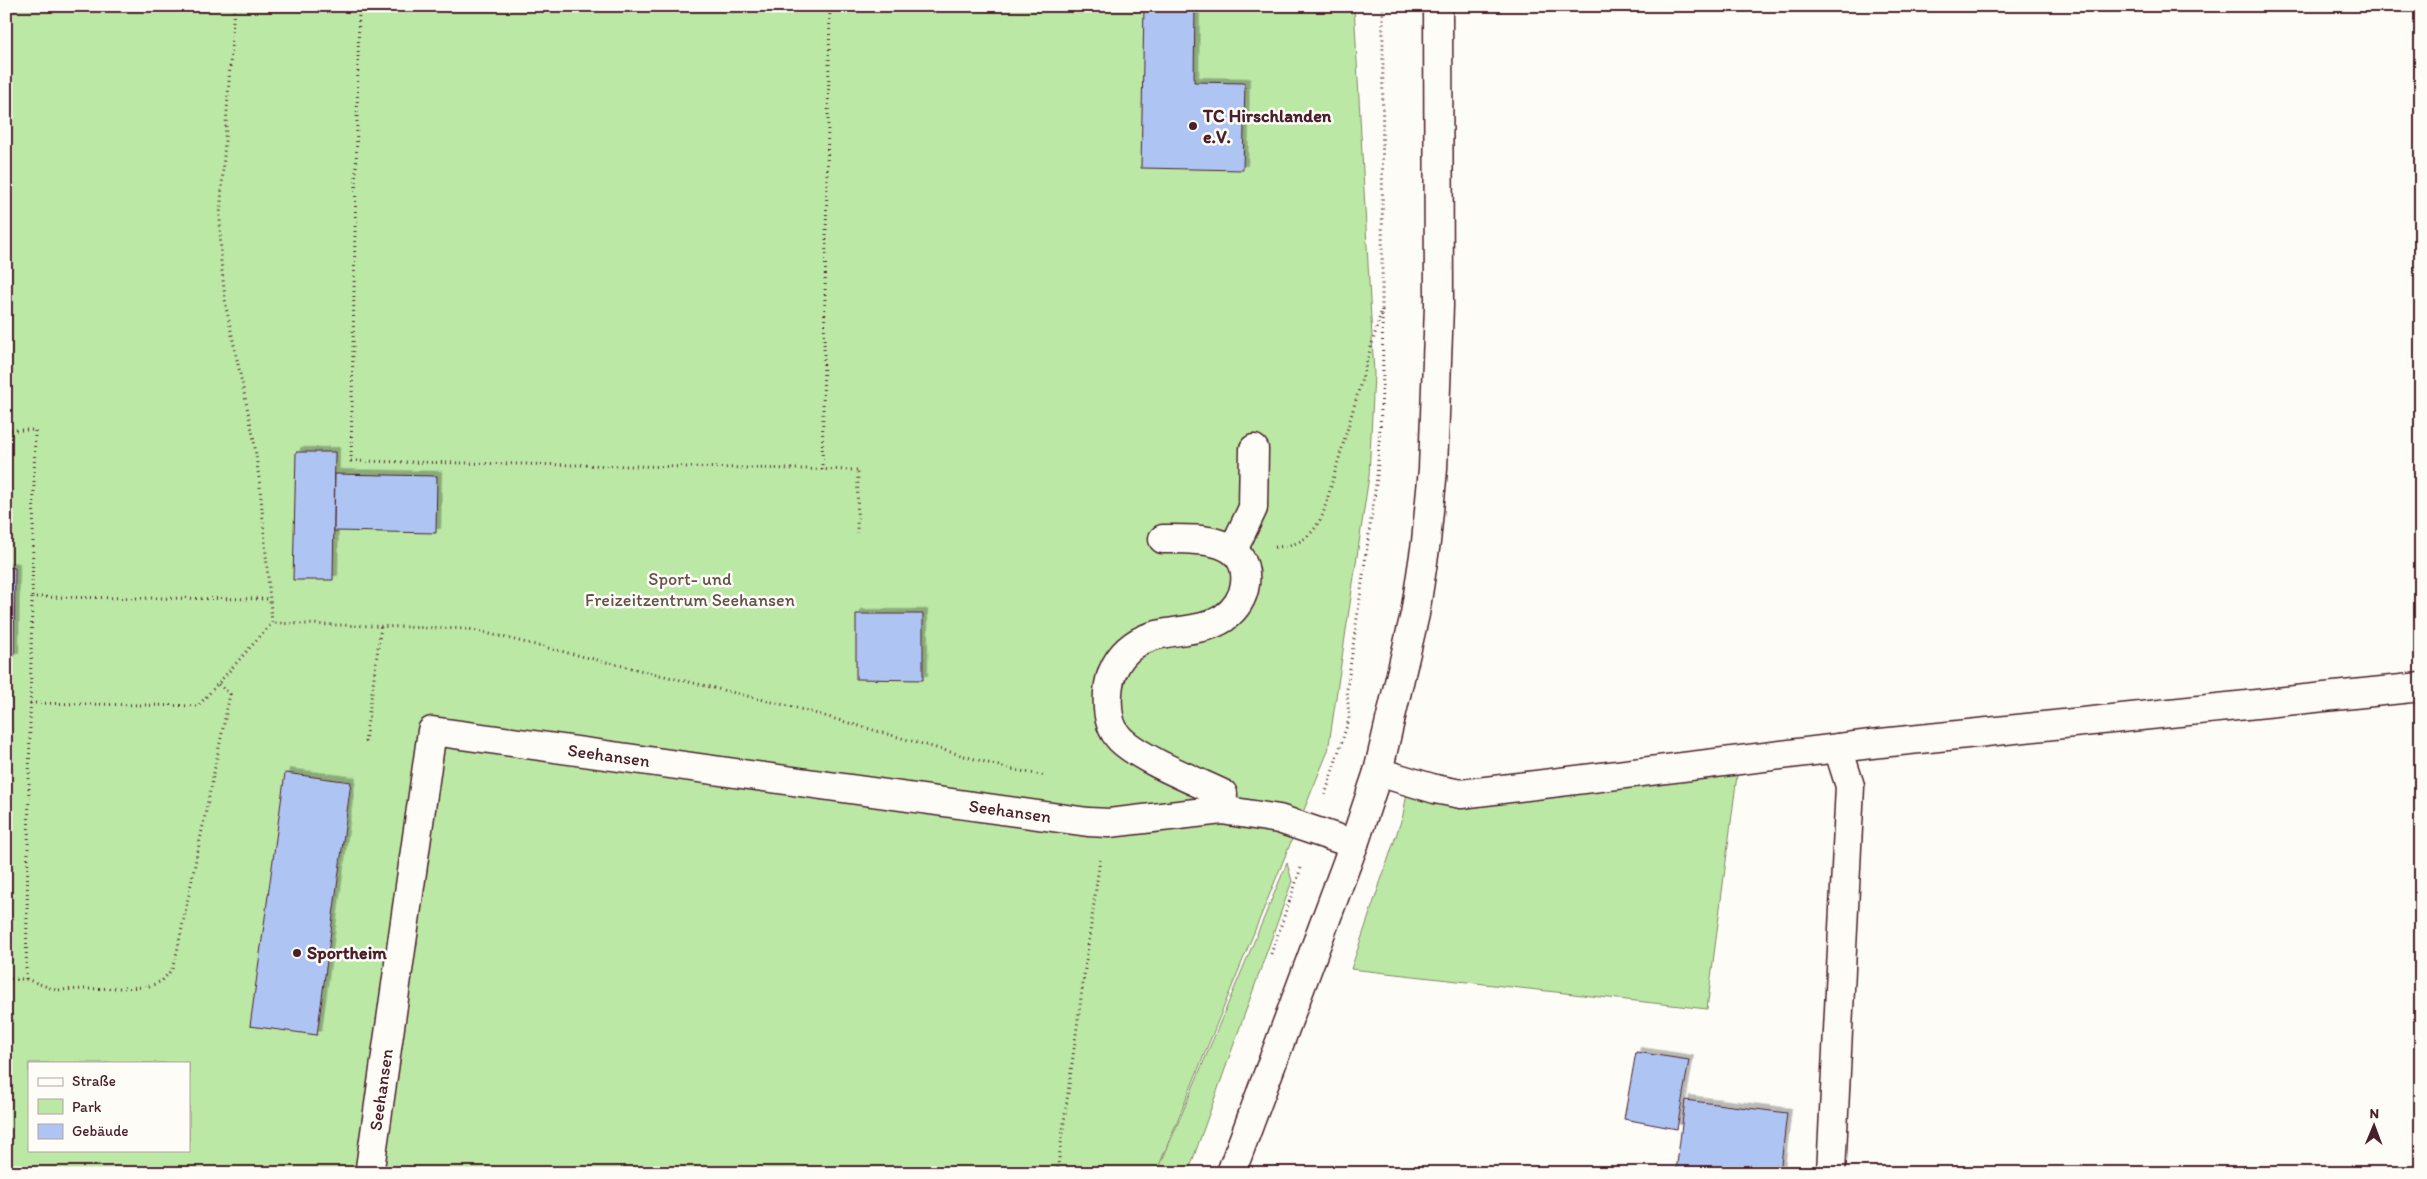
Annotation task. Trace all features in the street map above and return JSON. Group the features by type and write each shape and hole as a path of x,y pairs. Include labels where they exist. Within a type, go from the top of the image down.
{"main road":[{"path":"1230,1173 1354,844 1378,772 1415,614 1426,542 1433,469 1439,306 1438,6"},
{"path":"1233,550 1253,508 1254,449"},
{"path":"1163,539 1214,541 1233,550 1242,561 1246,576 1244,591 1237,607 1222,619 1205,627 1159,635 1135,644 1117,661 1108,685 1110,724 1119,738 1138,752 1223,794 1222,810"},
{"path":"1378,772 1435,789 1461,794 1838,748 2421,687"},
{"name":"Seehansen","path":"370,1168 432,732 1088,822 1109,823 1222,810 1279,820 1354,844"},
{"path":"1831,1173 1850,786 1838,748"}],"path":[{"path":"30,703 198,706 272,623 254,440 226,307 221,262 220,216 234,6"},
{"path":"359,6 351,461 858,470 857,534"},
{"path":"822,470 830,6"},
{"path":"1269,960 1314,831 1349,719 1347,689 1377,477 1383,375 1383,6"},
{"path":"1233,550 1289,546 1307,538 1317,528 1323,514 1382,309"},
{"path":"6,430 35,430 26,979"},
{"path":"32,597 269,599"},
{"path":"272,623 469,629 793,707 1006,768 1054,778"},
{"path":"365,742 381,626"},
{"path":"6,979 26,979 56,990 147,987 162,981 172,969 230,694 218,684"},
{"path":"1057,1173 1101,849 1088,822"}],"green space":[{"name":"Sport- und Freizeitzentrum Seehansen","path":"6,6 1354,6 1374,374 1369,476 1328,751 1156,1173 6,1173"},
{"path":"1739,760 1707,1009 1351,969 1403,815 1409,782 1435,789"},
{"path":"1287,863 1292,881 1188,1173 1157,1173"}],"building":[{"name":"TC Hirschlanden e.V.","path":"1144,6 1195,6 1194,82 1245,83 1243,170 1141,168"},
{"path":"296,452 335,452 333,580 293,580"},
{"path":"335,474 437,476 436,533 334,531"},
{"path":"6,567 15,568 14,657 6,657"},
{"path":"856,614 923,614 923,680 856,679"},
{"path":"285,773 351,782 317,1035 250,1026"},
{"path":"1636,1052 1689,1060 1677,1129 1624,1119"},
{"path":"1685,1100 1787,1113 1780,1173 1676,1172"}],"place":[{"name":"TC Hirschlanden e.V.","path":"1193,126"},
{"name":"Sportheim","path":"297,953"}]}
